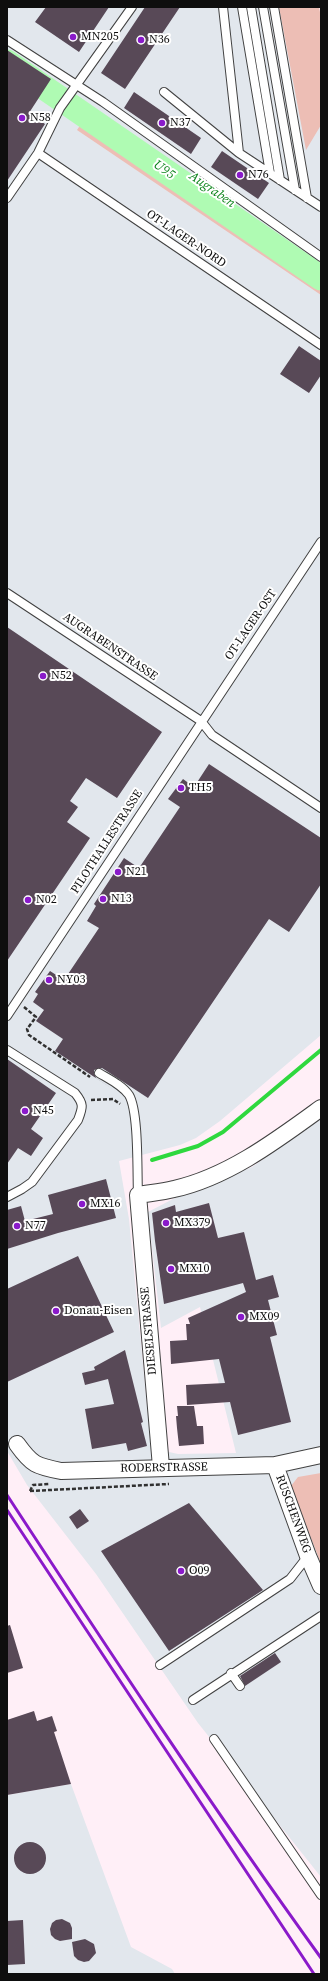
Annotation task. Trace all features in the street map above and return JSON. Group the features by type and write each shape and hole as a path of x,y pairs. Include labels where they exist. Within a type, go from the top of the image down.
{"street":[{"path":"138,1195 175,1189 224,1171 280,1138 321,1108"},
{"name":"DIESELSTRASSE","path":"138,1195 161,1467"},
{"name":"RODERSTRASSE","path":"17,1444 30,1462 43,1468 61,1471 275,1464 321,1455"},
{"name":"RUSCHENWEG","path":"275,1464 308,1556 321,1586"}],"lane":[{"path":"7,198 38,153 60,108 132,7"},
{"path":"223,7 239,153"},
{"path":"242,7 270,173"},
{"path":"251,7 280,180"},
{"path":"263,7 295,190"},
{"path":"274,7 307,198"},
{"path":"7,40 103,102 321,257"},
{"path":"164,92 239,153 321,207"},
{"name":"OT-LAGER-NORD","path":"38,153 321,345"},
{"name":"OT-LAGER-OST","path":"201,721 321,542"},
{"name":"AUGRABENSTRASSE","path":"7,593 201,721 212,735 321,808"},
{"name":"PILOTHALLESTRASSE","path":"7,1016 201,721"},
{"path":"7,1050 75,1093 82,1101 82,1110 78,1120 32,1182 22,1189 7,1196"},
{"path":"99,1073 127,1093 133,1106 138,1195"},
{"path":"160,1666 290,1579 308,1556"},
{"path":"193,1700 321,1616"},
{"path":"232,1673 240,1686"},
{"path":"214,1739 321,1895"}],"path":[{"path":"17,1001 36,1017 27,1029 29,1035 92,1079"},
{"path":"82,1101 112,1099 111,1092"},
{"path":"56,1484 33,1485 30,1491 170,1484"}],"shaded area":[{"path":"7,7 297,7 321,81 321,1035 220,1121 196,1138 180,1145 119,1161 129,1219 151,1448 178,1454 236,1453 200,1307 161,1328 148,1212 173,1199 252,1167 321,1119 321,1877 198,1723 96,1574 27,1485 7,1451"},
{"path":"279,7 319,7 321,17 321,125 306,150"},
{"path":"80,101 321,266 321,295 77,130 83,121 72,113"},
{"path":"321,1473 321,1564 291,1486 298,1477"},
{"path":"71,1784 131,1947 172,1969 175,1974 7,1974 7,1795"}],"building":[{"name":"MN205","path":"46,7 109,7 79,52 35,22"},
{"name":"N36","path":"145,7 180,7 125,89 101,73"},
{"name":"N58","path":"7,50 51,79 29,113 45,124 7,181"},
{"name":"N37","path":"134,92 201,138 191,154 124,108"},
{"name":"N76","path":"222,151 269,183 258,199 211,167"},
{"path":"299,346 321,361 321,375 309,393 280,374"},
{"path":"7,627 162,732 117,798 86,778 70,801 78,807 67,822 90,838 7,961"},
{"path":"209,764 321,838 321,884 289,932 269,919 148,1098 102,1068 94,1070 96,1078 117,1092 55,1051 63,1039 36,1021 44,1010 33,1002 38,994 35,992 50,971 64,980 99,928 87,921 96,906 94,904 124,858 139,868 180,807 168,799 183,779 194,787"},
{"name":"N45","path":"7,1059 56,1093 31,1129 43,1138 31,1156 18,1148 7,1164"},
{"name":"MX16","path":"106,1179 116,1218 58,1233 7,1249 7,1210 21,1206 25,1221 53,1214 48,1195"},
{"name":"MX09","path":"209,1203 218,1238 244,1232 256,1280 273,1275 279,1297 268,1300 277,1335 270,1337 291,1422 238,1435 230,1402 187,1405 186,1385 225,1383 219,1359 171,1364 170,1341 187,1340 186,1324 190,1324 188,1318 246,1292 243,1283 164,1304 152,1213 175,1205 176,1212"},
{"name":"Donau-Eisen","path":"78,1256 114,1332 7,1382 7,1289"},
{"path":"125,1350 143,1422 141,1423 147,1446 128,1451 126,1443 92,1449 85,1409 114,1404 108,1379 85,1385 82,1373 95,1370 94,1367"},
{"path":"177,1406 194,1406 197,1426 203,1426 204,1444 179,1446 176,1416 178,1416"},
{"name":"O09","path":"189,1503 263,1590 169,1651 101,1551"},
{"path":"80,1509 89,1521 77,1529 69,1517"},
{"path":"10,1625 23,1668 7,1673 7,1626"},
{"path":"275,1653 281,1662 245,1686 240,1676"},
{"path":"34,1711 37,1721 52,1716 57,1731 54,1732 71,1784 7,1795 7,1720"},
{"path":"30,1842 39,1845 43,1849 46,1858 43,1867 39,1871 30,1874 21,1871 17,1867 14,1858 17,1849 21,1845"},
{"path":"62,1919 70,1923 72,1928 72,1939 60,1941 51,1935 50,1929 52,1923 56,1920"},
{"path":"23,1920 25,1964 7,1965 7,1921"},
{"path":"85,1939 94,1944 96,1953 89,1961 84,1962 78,1960 74,1956 72,1942"}],"waterway":[{"name":"Augraben","path":"7,62 321,278"},
{"name":"Augraben","path":"72,105 321,278"},
{"path":"152,1160 198,1146 223,1132 321,1050"}],"railway":[{"path":"7,1495 122,1670 280,1901 321,1958"},
{"path":"7,1510 314,1974"}],"place":[{"name":"MN205","path":"73,37"},
{"name":"N36","path":"141,40"},
{"name":"N58","path":"22,118"},
{"name":"N37","path":"162,123"},
{"name":"N76","path":"240,175"},
{"name":"N52","path":"43,676"},
{"name":"TH5","path":"181,788"},
{"name":"N21","path":"118,872"},
{"name":"N13","path":"103,899"},
{"name":"N02","path":"28,900"},
{"name":"NY03","path":"49,980"},
{"name":"N45","path":"25,1111"},
{"name":"MX16","path":"82,1204"},
{"name":"MX379","path":"166,1223"},
{"name":"N77","path":"17,1226"},
{"name":"MX10","path":"171,1269"},
{"name":"Donau-Eisen","path":"56,1311"},
{"name":"MX09","path":"241,1317"},
{"name":"O09","path":"181,1571"}],"water label":[{"name":"U95","path":"164,170"}]}
